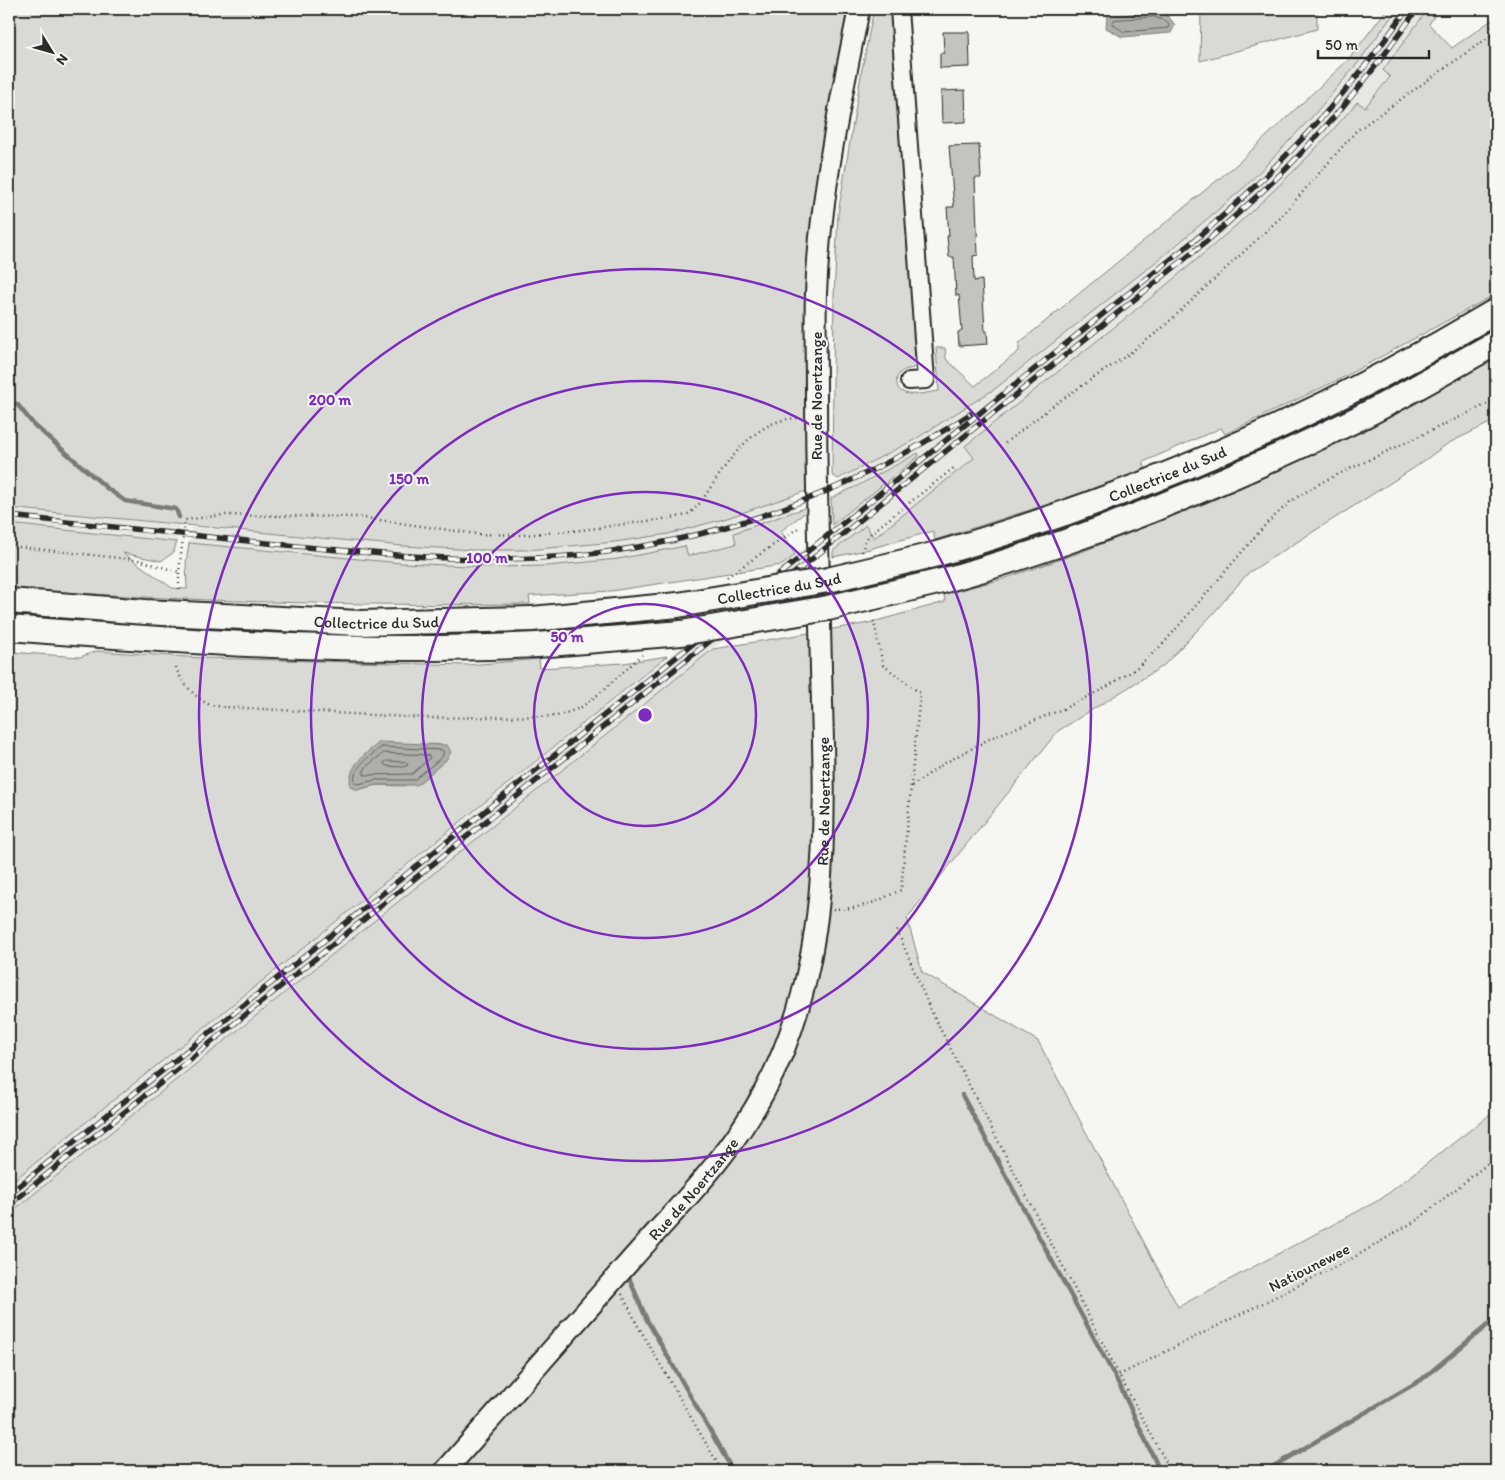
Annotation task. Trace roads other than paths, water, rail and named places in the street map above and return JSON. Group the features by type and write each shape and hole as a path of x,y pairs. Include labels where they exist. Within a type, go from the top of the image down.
{"highway":[{"name":"Collectrice du Sud","path":"9,601 145,612 360,623 483,622 687,604 828,580 937,554 1063,515 1202,461 1269,432 1348,393 1496,311"},
{"name":"Collectrice du Sud","path":"9,628 146,639 364,649 485,648 681,633 828,608 942,581 999,565 1070,541 1206,489 1359,419 1496,343"}],"main road":[{"name":"Rue de Noertzange","path":"445,1471 719,1160 743,1127 764,1092 786,1045 801,1001 812,951 822,861 823,746 816,417 816,294 822,211 832,140 860,9"}],"street":[{"path":"899,9 926,380 909,381"}],"water":[{"path":"1156,12 1168,16 1175,25 1171,33 1122,37 1106,28 1107,16"},
{"path":"380,742 447,745 451,752 446,760 417,785 376,785 357,790 350,786 352,772 359,760"}],"waterway":[{"path":"9,402 17,404 34,425 108,489 125,501 176,509 179,517"},
{"path":"962,1095 1120,1386 1160,1471"},
{"path":"629,1278 647,1320 733,1471"},
{"path":"1265,1471 1421,1380 1496,1318"}],"railway":[{"path":"9,1194 1201,235 1230,210 1312,129 1361,71 1407,9"},
{"path":"9,1205 1207,241 1286,169 1321,131 1371,72 1417,9"},
{"path":"9,516 409,556 512,559 580,555 684,538 734,525 784,508 832,489 879,467 925,442 970,414"}]}
